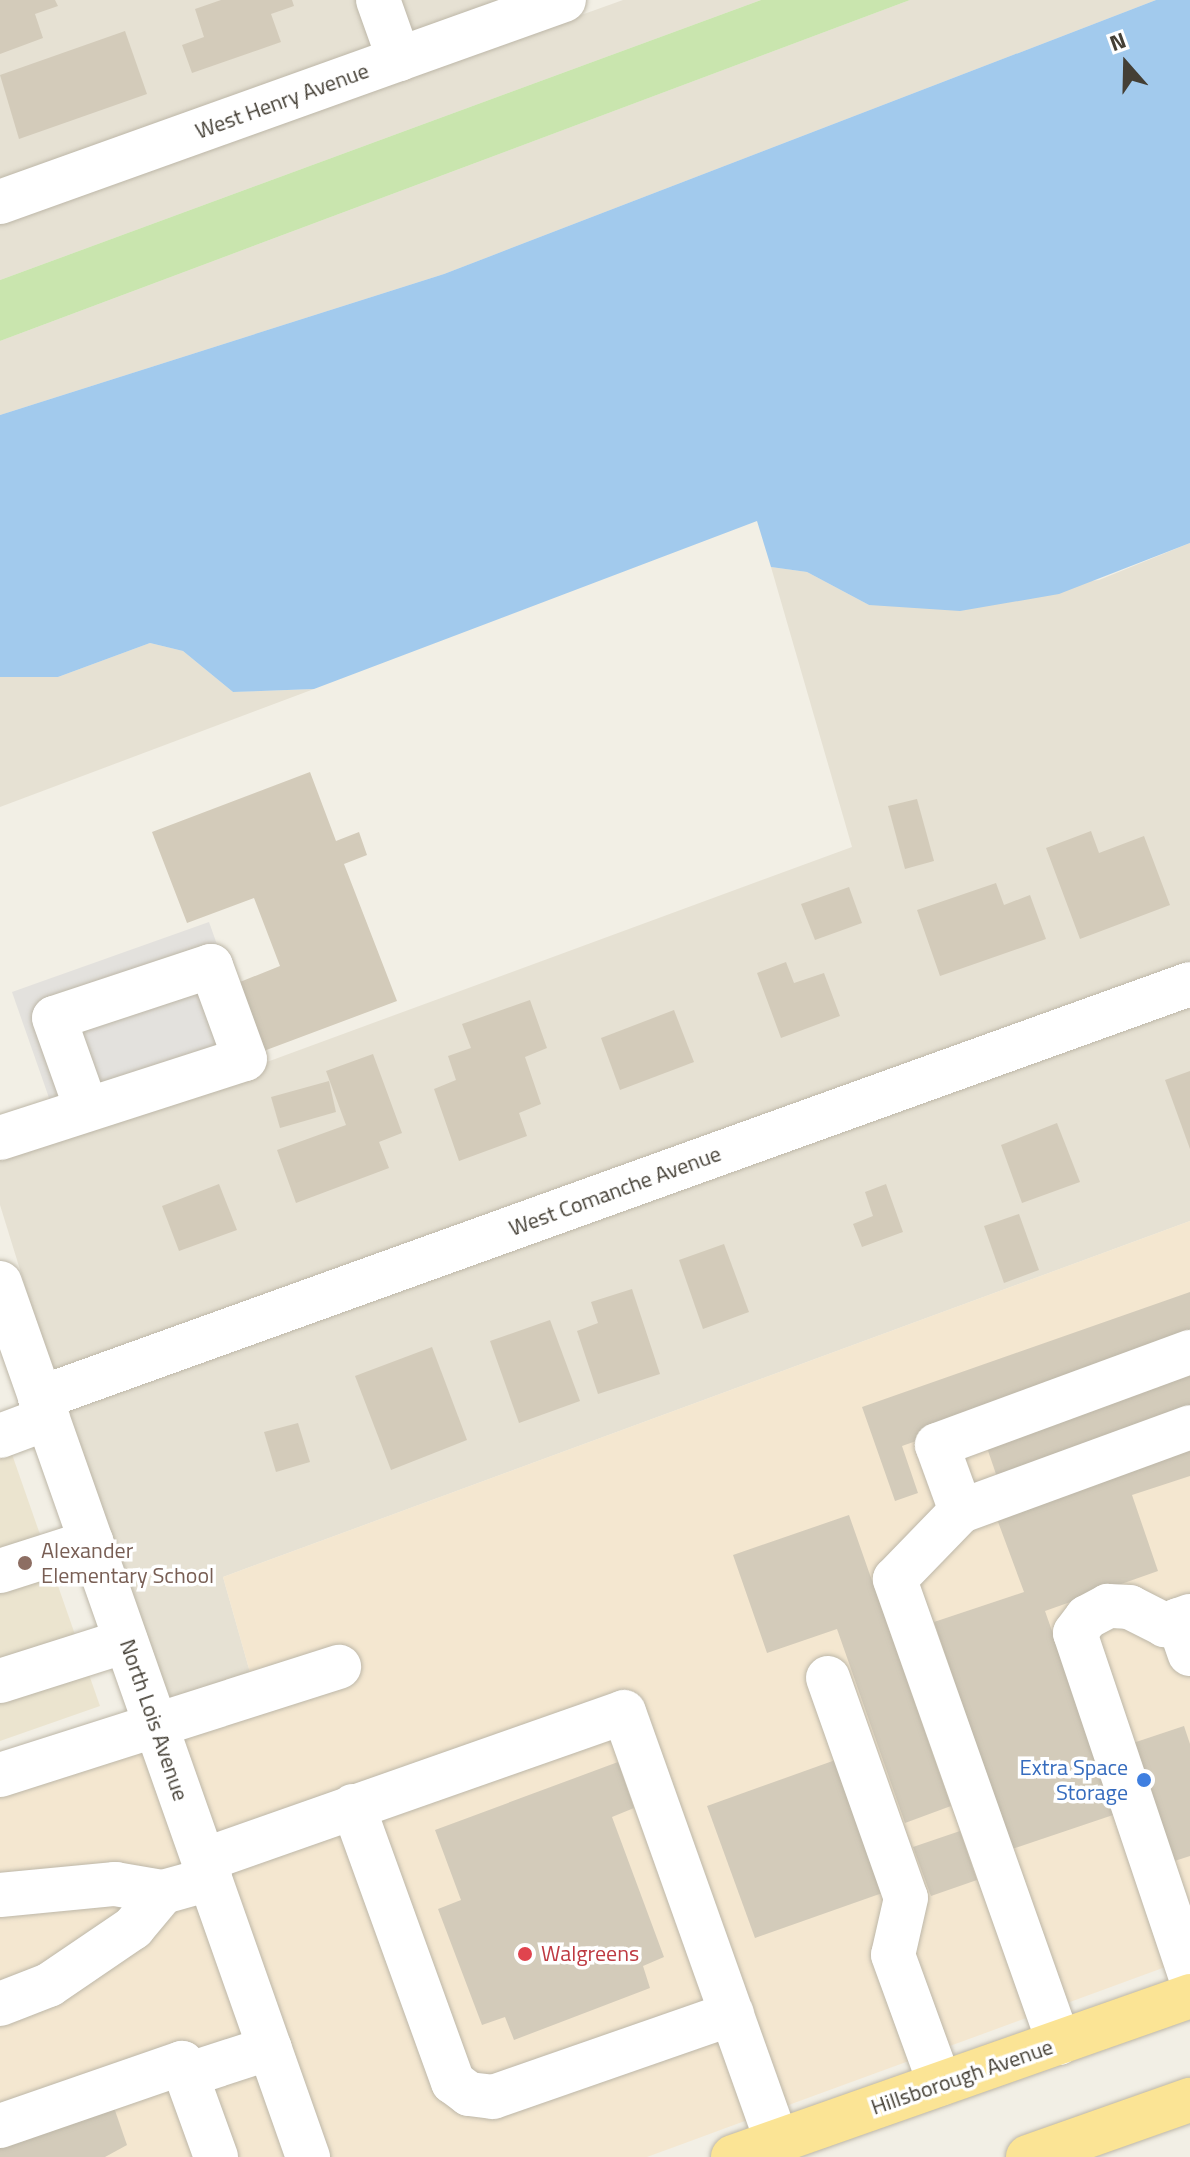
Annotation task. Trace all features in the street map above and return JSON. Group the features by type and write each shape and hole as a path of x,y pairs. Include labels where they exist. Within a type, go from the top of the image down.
{"main road":[{"name":"Hillsborough Avenue","path":"733,2157 1190,1996"},
{"path":"1028,2157 1190,2100"}],"street":[{"path":"378,0 399,59"},
{"name":"West Henry Avenue","path":"0,202 564,0"},
{"name":"West Comanche Avenue","path":"0,1436 44,1408 1190,984"},
{"path":"0,1138 86,1108"},
{"name":"North Lois Avenue","path":"0,1283 308,2157"},
{"path":"961,1511 937,1445 1190,1352"},
{"path":"1059,2043 895,1579 961,1511 1190,1427"},
{"path":"0,1571 91,1542"},
{"path":"1186,1630 1165,1625 1130,1607 1108,1606 1087,1617 1075,1633 1190,1974"},
{"path":"0,1681 126,1641"},
{"path":"0,1775 154,1721 339,1667"},
{"path":"828,1678 906,1898 893,1955 940,2084"},
{"path":"0,2004 49,1985 133,1928 163,1892 207,1870 353,1806 624,1712 777,2141"},
{"path":"353,1806 453,2082 469,2094 493,2097 732,2014"},
{"path":"0,1895 115,1884 163,1892"},
{"path":"187,2075 270,2048"},
{"path":"0,2126 182,2063 216,2157"}],"shaded area":[{"path":"0,0 359,0 376,47 0,181"},
{"path":"396,0 506,0 409,35"},
{"path":"623,0 761,0 0,280 0,223"},
{"path":"910,0 1156,0 444,274 0,415 0,341"},
{"path":"1190,543 1190,963 52,1373 0,1205 0,1160 852,847 771,567 807,572 869,605 1099,580"},
{"path":"150,643 183,651 233,692 314,689 0,807 0,677 58,677"},
{"path":"209,922 260,1065 62,1135 12,992"},
{"path":"1190,1003 1190,1221 223,1577 251,1676 168,1706 63,1410"},
{"path":"1190,1221 1190,1958 647,2157 327,2157 168,1706 251,1676 223,1577"},
{"name":"Alexander Elementary School","path":"0,1420 100,1706 0,1741"},
{"path":"135,1718 290,2157 0,2157 0,1767"}],"green space":[{"path":"761,0 910,0 0,341 0,280"}],"water":[{"path":"1156,0 1190,0 1190,543 1059,594 960,611 869,605 807,572 771,567 757,521 314,689 233,692 183,651 150,643 58,677 0,677 0,415 444,274"}],"building":[{"path":"0,0 55,0 58,6 35,14 43,38 0,54"},
{"path":"221,0 292,0 294,6 271,14 281,42 192,73 182,45 204,37 195,9"},
{"path":"125,31 147,94 19,139 0,75"},
{"path":"310,772 336,841 359,832 367,855 344,864 397,1001 261,1052 235,984 280,966 254,898 187,923 152,832"},
{"path":"917,799 934,861 905,869 888,806"},
{"path":"1091,831 1099,853 1144,836 1170,905 1080,939 1046,848"},
{"path":"996,883 1004,905 1030,895 1046,939 940,976 917,910"},
{"path":"849,887 862,923 815,940 801,904"},
{"path":"786,962 794,983 824,973 840,1016 781,1038 757,973"},
{"path":"530,1000 547,1048 525,1057 541,1104 519,1113 527,1136 459,1161 434,1089 456,1080 448,1056 471,1048 462,1024"},
{"path":"674,1010 694,1062 620,1090 601,1038"},
{"path":"373,1054 402,1133 379,1142 389,1168 296,1203 277,1150 346,1125 326,1071"},
{"path":"1190,1071 1190,1149 1165,1080"},
{"path":"329,1081 336,1112 280,1128 271,1097"},
{"path":"1057,1123 1080,1182 1022,1203 1001,1145"},
{"path":"219,1184 237,1230 179,1251 162,1206"},
{"path":"886,1184 903,1232 862,1247 853,1224 873,1216 865,1192"},
{"path":"1019,1214 1039,1270 1004,1283 984,1226"},
{"path":"724,1244 749,1312 703,1329 679,1260"},
{"path":"632,1289 660,1374 598,1394 577,1331 598,1323 591,1302"},
{"path":"1190,1292 1190,1345 902,1446 918,1493 895,1501 862,1407"},
{"path":"550,1320 580,1401 519,1423 490,1341"},
{"path":"432,1347 467,1440 391,1470 355,1376"},
{"path":"1190,1365 1190,1412 998,1480 984,1439"},
{"path":"298,1423 310,1462 276,1472 264,1432"},
{"path":"1190,1441 1190,1476 1132,1495 1158,1571 1045,1611 1116,1814 1012,1849 934,1622 1024,1592 994,1511"},
{"path":"849,1515 951,1806 905,1823 837,1629 767,1653 733,1555"},
{"path":"1184,1726 1190,1744 1190,1856 1156,1867 1118,1748"},
{"path":"841,1758 888,1891 755,1938 707,1806"},
{"path":"618,1762 634,1808 612,1817 664,1957 643,1966 650,1988 514,2040 505,2017 482,2025 438,1909 461,1900 435,1830"},
{"path":"960,1831 977,1880 931,1896 913,1847"},
{"path":"110,2096 127,2145 105,2157 0,2157 0,2134"}],"place":[{"name":"Alexander Elementary School","path":"25,1563"},
{"name":"Extra Space Storage","path":"1144,1780"},
{"name":"Walgreens","path":"525,1954"}]}
